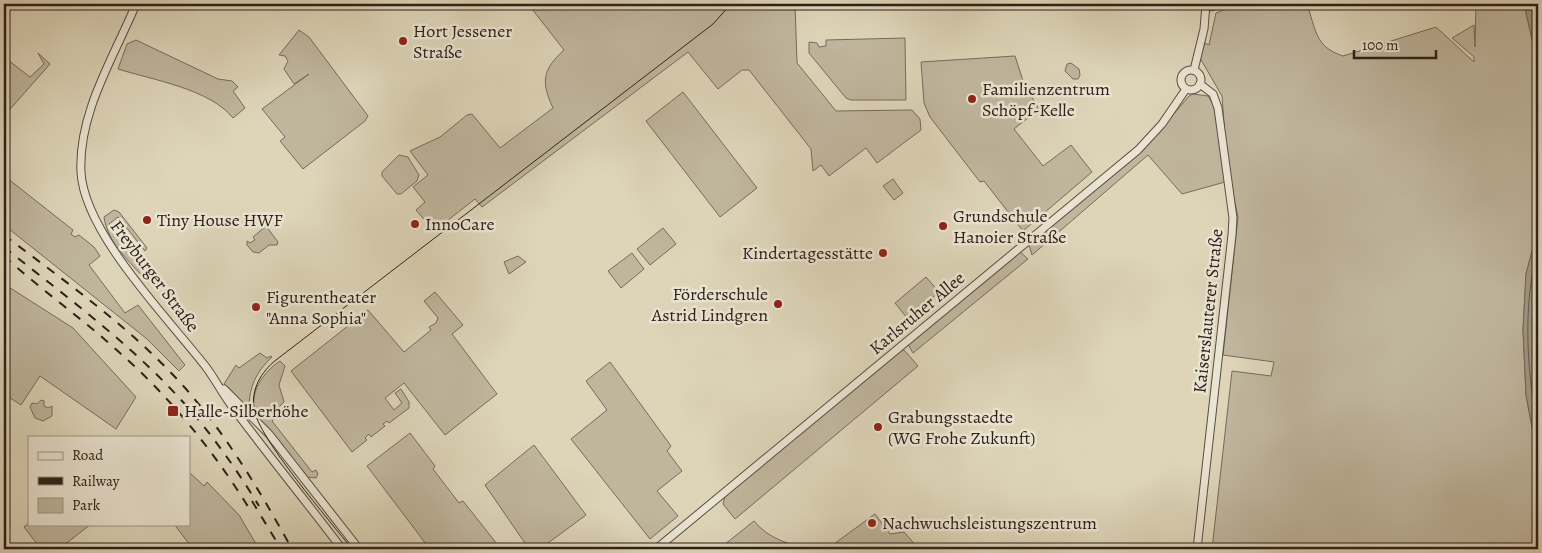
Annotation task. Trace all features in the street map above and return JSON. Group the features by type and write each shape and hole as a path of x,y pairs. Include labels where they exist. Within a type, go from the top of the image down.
{"street":[{"name":"Freyburger Straße","path":"136,4 95,98 86,126 81,163 86,195 94,218 112,247 220,386 230,403 342,549"},
{"path":"1194,70 1204,29 1206,4"},
{"path":"1187,70 1194,70 1199,74 1200,84 1195,89 1186,88 1182,84 1182,74 1187,70"},
{"name":"Kaiserslauterer Straße","path":"1197,549 1233,218 1218,108 1213,94 1200,84"},
{"name":"Karlsruher Allee","path":"656,549 1138,150 1162,124 1186,88"},
{"name":"Freyburger Straße","path":"220,386 269,434 358,549"}],"green space":[{"path":"540,4 795,4 797,63 836,111 912,110 920,119 921,130 877,163 866,148 829,176 821,165 813,171 811,149 749,70 742,70 718,89 688,52 482,207 475,199 434,231 416,210 425,202 413,187 428,175 410,151 440,137 467,115 472,114 500,148 553,108 545,83 546,77 551,64 564,50 532,9"},
{"path":"1206,4 1234,4 1235,6 1241,4 1307,4 1315,30 1322,42 1327,48 1343,56 1436,27 1474,62 1474,57 1452,38 1474,25 1475,47 1476,4 1524,4 1538,65 1538,229 1526,274 1523,330 1526,395 1538,459 1538,549 1212,549 1232,371 1271,376 1274,362 1223,355 1238,217 1233,193 1229,189 1222,96 1200,58 1205,43 1209,45 1216,13 1234,6 1206,12"},
{"path":"299,30 309,37 368,116 365,121 303,169 280,141 285,137 262,109 309,74 294,84 284,69 288,61 285,56 279,55"},
{"path":"905,38 906,100 851,100 846,98 809,53 809,42 817,43 819,47 826,46 826,40"},
{"path":"136,40 218,79 232,81 238,87 233,91 245,108 233,118 223,108 196,93 118,69 127,44"},
{"path":"38,53 50,64 4,116 4,57 30,77 44,64"},
{"path":"1015,56 1024,84 1039,109 1014,129 1043,166 1071,145 1092,172 1023,231 984,181 980,182 930,117 924,103 921,62"},
{"path":"1071,63 1079,69 1080,75 1078,79 1073,79 1065,71 1067,64"},
{"path":"683,92 757,188 720,217 646,121"},
{"path":"1193,94 1208,96 1213,104 1221,137 1225,182 1182,194 1148,155 1032,255 1028,242 1151,141 1189,96"},
{"path":"399,155 408,157 419,175 417,181 401,194 397,194 382,176 382,172"},
{"path":"7,178 73,230 71,234 75,237 79,235 94,247 100,256 89,265 125,313 138,305 185,365 179,371 147,339 4,225 4,180"},
{"path":"893,179 903,193 894,200 883,186"},
{"path":"114,210 119,212 147,248 145,251 118,217 109,224 143,270 147,267 150,273 143,277 124,256 109,234 104,217"},
{"path":"266,226 278,242 277,245 269,245 259,253 253,252 247,245 247,241 250,243 255,240 253,237"},
{"path":"663,228 676,244 650,265 637,249"},
{"path":"1017,249 1028,259 913,353 906,341"},
{"path":"632,253 644,269 621,288 608,271"},
{"path":"518,256 526,262 509,274 504,262"},
{"path":"926,277 939,292 908,319 895,303"},
{"path":"4,284 73,328 136,397 116,429 40,376 21,405 4,394"},
{"path":"435,292 463,325 452,334 497,394 445,435 404,383 385,398 394,410 402,403 395,393 401,389 409,402 409,408 389,423 387,421 383,424 385,426 371,437 369,434 365,438 367,440 352,452 291,371 368,310 404,352 431,330 429,327 436,323 438,318 424,301"},
{"path":"904,350 918,366 735,519 723,504 725,496 899,351"},
{"path":"260,353 267,358 272,357 254,380 250,394 249,409 224,384 236,365 239,368"},
{"path":"280,361 285,366 279,385 284,402 274,412 276,417 272,421 312,472 316,470 318,474 316,478 307,477 261,423 254,407 255,391 263,377"},
{"path":"610,362 671,446 667,451 682,471 657,491 678,516 650,539 571,439 607,410 586,381"},
{"path":"41,400 44,401 44,406 48,408 52,406 52,416 43,421 35,418 30,407 32,403 37,404"},
{"path":"410,433 435,466 433,469 459,503 463,501 501,549 429,548 367,466"},
{"path":"534,445 586,515 540,549 529,549 485,485"},
{"path":"190,473 204,486 207,482 239,515 259,549 193,549 176,526 190,526"},
{"name":"Nachwuchsleistungszentrum","path":"875,514 890,534 904,532 919,549 827,549"},
{"path":"754,521 766,532 787,543 810,549 719,549"},
{"path":"28,524 28,526 88,526 59,549 41,549 24,527"},
{"path":"509,543 514,549 501,549"}],"water":[{"path":"1524,4 1538,4 1538,65"},
{"path":"1538,229 1538,459 1526,395 1523,330 1526,274"}],"tram line":[{"path":"352,549 281,459 258,422 254,409 254,395 258,382 266,370 276,360 713,24 731,4"}],"railway":[{"path":"4,235 122,327 166,367 201,407 230,446 292,549"},
{"path":"4,247 119,340 163,380 214,439 259,506"},
{"path":"4,256 106,340 158,389 192,428 224,470 252,513"},
{"path":"252,501 281,549"}],"place":[{"name":"Hort Jessener Straße","path":"403,41"},
{"name":"Familienzentrum Schöpf-Kelle","path":"972,99"},
{"name":"Tiny House HWF","path":"147,220"},
{"name":"InnoCare","path":"415,224"},
{"name":"Grundschule Hanoier Straße","path":"943,226"},
{"name":"Kindertagesstätte","path":"883,253"},
{"name":"Förderschule Astrid Lindgren","path":"778,304"},
{"name":"Figurentheater \"Anna Sophia\"","path":"256,307"},
{"name":"Halle-Silberhöhe","path":"173,411"},
{"name":"Grabungsstaedte (WG Frohe Zukunft)","path":"878,427"},
{"name":"Nachwuchsleistungszentrum","path":"872,523"}]}
